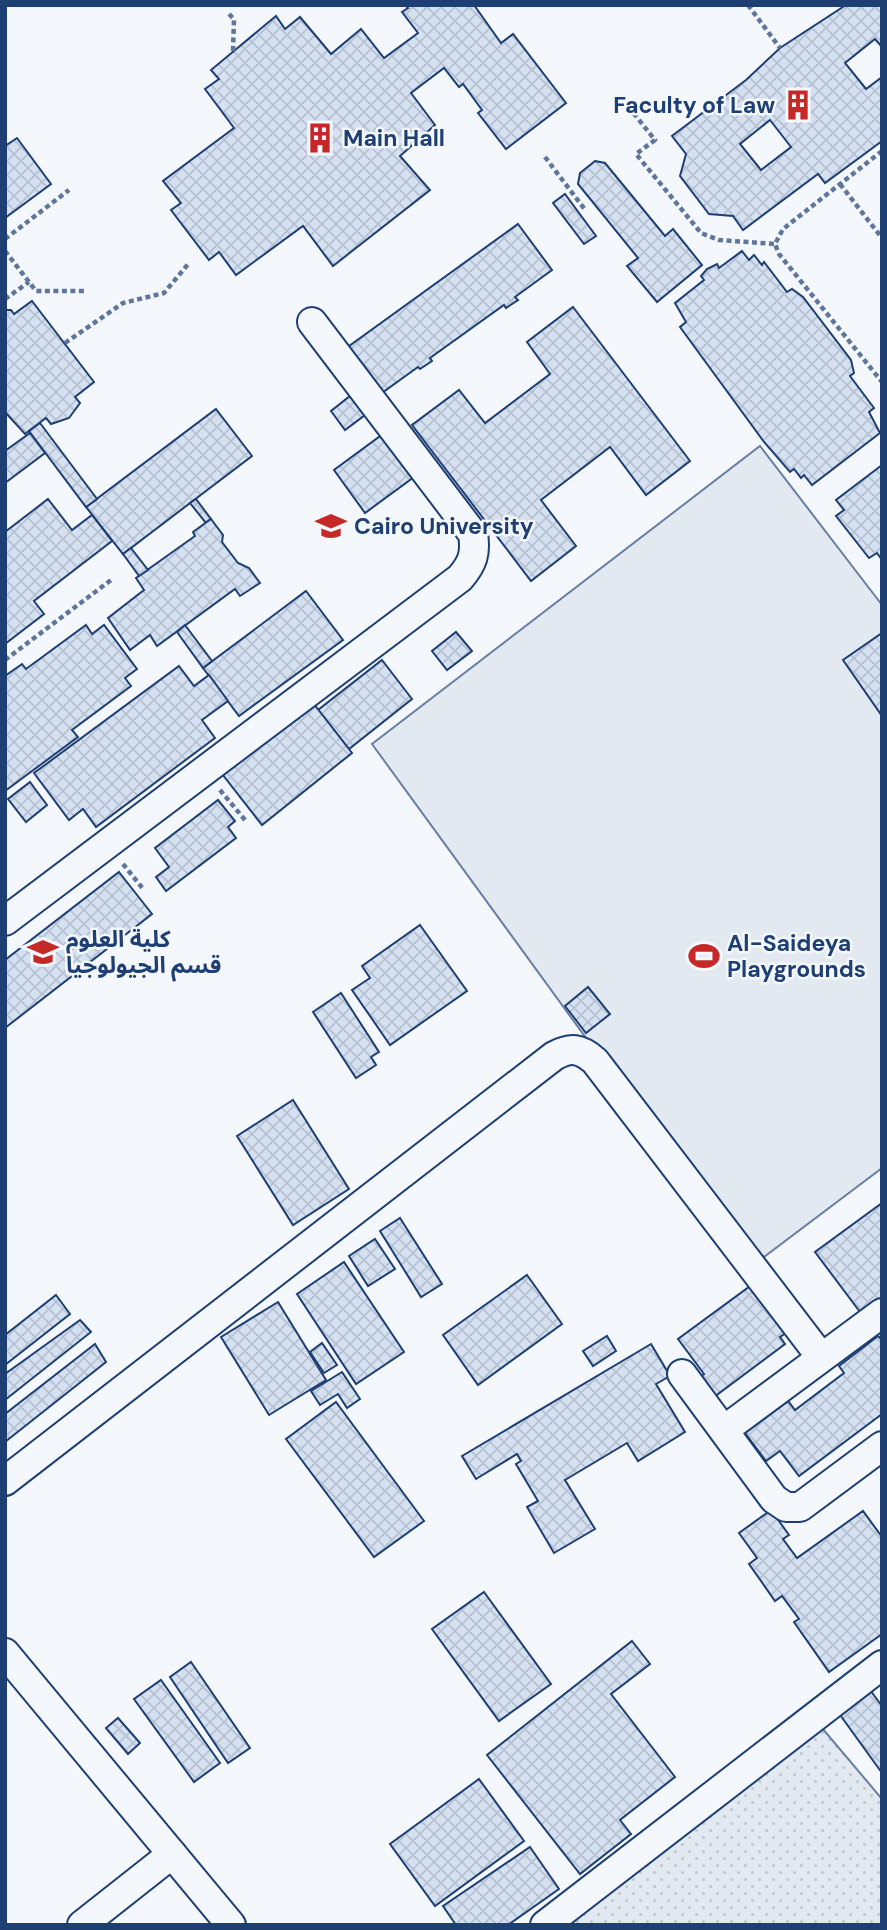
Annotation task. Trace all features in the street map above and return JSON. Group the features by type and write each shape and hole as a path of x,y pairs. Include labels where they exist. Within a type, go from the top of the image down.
{"lane":[{"path":"5,921 460,578 471,566 476,550 472,534 463,520 312,322"},
{"path":"5,1480 554,1056 568,1049 583,1050 595,1061 821,1357"},
{"path":"724,1430 821,1357 879,1321"},
{"path":"682,1374 774,1499 786,1507 800,1507 882,1446"},
{"path":"5,1653 231,1925"},
{"path":"545,1925 882,1665"},
{"path":"82,1925 172,1854"}],"path":[{"path":"748,5 780,48"},
{"path":"229,14 234,19 233,51"},
{"path":"623,100 655,140 636,154 694,227 719,240 775,244"},
{"path":"882,151 783,229 775,244 779,254 882,382"},
{"path":"545,157 586,211"},
{"path":"840,184 882,239"},
{"path":"5,239 69,190"},
{"path":"5,251 36,290 85,291"},
{"path":"65,343 124,303 164,293 189,263"},
{"path":"5,299 29,282"},
{"path":"5,660 111,580"},
{"path":"204,771 245,820"},
{"path":"107,844 144,890"}],"shaded area":[{"name":"Al-Saideya Playgrounds","path":"760,446 882,605 882,1168 752,1266 372,744"},
{"path":"822,1728 882,1799 882,1925 560,1925"}],"building":[{"name":"Main Hall","path":"405,5 474,5 501,43 513,34 566,103 506,149 478,113 482,110 463,84 459,87 444,68 411,93 435,125 400,156 430,190 333,266 303,226 236,275 219,252 209,260 171,210 181,203 163,181 234,128 205,89 219,79 211,70 276,16 285,29 300,17 331,54 361,29 384,58 418,33 402,12 408,8"},
{"name":"Faculty of Law","path":"846,5 882,5 882,47 875,39 845,63 866,89 882,77 882,141 825,183 818,174 743,230 733,216 709,214 680,176 686,154 672,136 746,80 780,48","holes":["770,120 791,147 761,170 740,144"]},
{"path":"17,138 51,184 5,218 5,146"},
{"path":"595,161 605,163 665,236 673,229 702,265 657,302 627,266 638,258 578,184 580,173"},
{"path":"565,194 596,236 584,244 553,203"},
{"path":"518,224 552,270 515,297 518,300 506,308 504,305 430,358 432,361 420,369 418,367 379,395 345,349"},
{"path":"742,251 749,260 754,255 762,265 764,262 787,292 792,289 803,297 851,360 854,373 850,376 874,408 869,412 880,433 812,485 804,475 801,478 794,469 790,472 764,442 680,327 686,322 675,303 704,280 701,276 707,269 717,264 719,268"},
{"path":"32,301 94,382 75,397 80,403 69,418 51,424 46,418 25,434 5,412 5,310 11,310 14,314"},
{"path":"573,307 690,461 646,495 610,447 541,500 576,546 531,581 412,425 459,390 485,423 550,374 527,342"},
{"path":"350,396 365,415 345,430 331,411"},
{"path":"216,409 252,456 123,554 86,507"},
{"path":"40,423 97,499 86,507 29,431"},
{"path":"30,433 45,453 5,483 5,451"},
{"path":"383,434 414,477 365,513 334,470"},
{"path":"882,465 882,560 877,553 869,558 836,516 844,510 836,500"},
{"path":"48,499 72,530 92,515 112,541 34,601 44,614 5,644 5,532"},
{"path":"196,499 211,519 206,523 190,503"},
{"path":"211,519 223,535 222,542 238,563 249,568 260,583 240,596 235,589 157,646 150,635 130,650 108,618 144,590 136,578 195,536 193,532"},
{"path":"131,548 148,570 139,576 123,554"},
{"path":"306,591 343,640 239,716 203,668"},
{"path":"86,625 92,634 104,625 137,669 125,678 131,686 72,730 78,737 5,791 5,676 22,664 26,669"},
{"path":"185,625 212,661 203,668 177,632"},
{"path":"456,632 472,651 447,670 432,651"},
{"path":"882,633 882,716 843,660"},
{"path":"382,660 412,699 349,749 318,710"},
{"path":"179,666 194,686 209,675 228,701 202,720 215,738 96,827 83,809 69,820 34,773"},
{"path":"310,699 352,753 262,825 219,770"},
{"path":"30,782 47,805 26,822 8,799"},
{"path":"218,800 235,821 228,827 236,838 166,891 156,877 169,867 155,848"},
{"path":"119,872 152,914 5,1028 5,960"},
{"path":"420,925 467,991 390,1045 352,990 370,978 362,966"},
{"path":"588,987 610,1014 586,1033 565,1006"},
{"path":"341,993 379,1052 371,1057 376,1065 356,1078 313,1012"},
{"path":"293,1100 349,1189 293,1225 237,1136"},
{"path":"882,1203 882,1297 860,1312 815,1252"},
{"path":"400,1218 442,1284 421,1297 380,1231"},
{"path":"375,1239 395,1269 368,1286 349,1256"},
{"path":"344,1262 404,1352 356,1384 297,1294"},
{"path":"527,1275 562,1324 478,1385 443,1335"},
{"path":"753,1284 789,1331 780,1337 785,1344 714,1397 700,1377 704,1374 678,1339"},
{"path":"56,1295 70,1314 5,1365 5,1335"},
{"path":"278,1302 326,1380 269,1415 221,1337"},
{"path":"80,1320 91,1332 5,1400 5,1374"},
{"path":"607,1336 616,1351 593,1366 583,1351"},
{"path":"878,1336 882,1340 882,1414 799,1476 780,1451 766,1461 745,1433 788,1401 795,1410 844,1373 839,1366"},
{"path":"322,1343 337,1365 324,1373 310,1352"},
{"path":"95,1344 106,1362 5,1442 5,1414"},
{"path":"651,1344 670,1376 656,1384 685,1432 638,1461 627,1443 565,1480 595,1529 554,1553 527,1507 538,1501 516,1464 521,1461 517,1454 476,1479 462,1456"},
{"path":"342,1372 360,1399 347,1408 338,1394 320,1405 311,1391"},
{"path":"336,1402 424,1521 374,1557 286,1439"},
{"path":"771,1510 789,1535 783,1539 797,1558 863,1511 882,1537 882,1634 829,1672 794,1622 799,1619 782,1596 775,1601 749,1564 757,1558 739,1533"},
{"path":"484,1592 551,1684 499,1721 432,1629"},
{"path":"632,1641 650,1664 611,1694 675,1777 620,1820 631,1834 580,1874 487,1755"},
{"path":"191,1662 250,1748 228,1763 170,1677"},
{"path":"161,1680 220,1763 194,1782 134,1699"},
{"path":"870,1690 882,1706 882,1773 838,1712"},
{"path":"118,1718 140,1743 128,1754 106,1728"},
{"path":"479,1779 524,1841 435,1906 390,1844"},
{"path":"530,1847 559,1889 508,1925 456,1925 443,1906"}],"place":[{"name":"Faculty of Law","path":"798,105"},
{"name":"Main Hall","path":"320,138"},
{"name":"Cairo University","path":"331,526"},
{"name":"كلية العلوم قسم الجيولوجيا","path":"43,952"},
{"name":"Al-Saideya Playgrounds","path":"704,956"}]}
